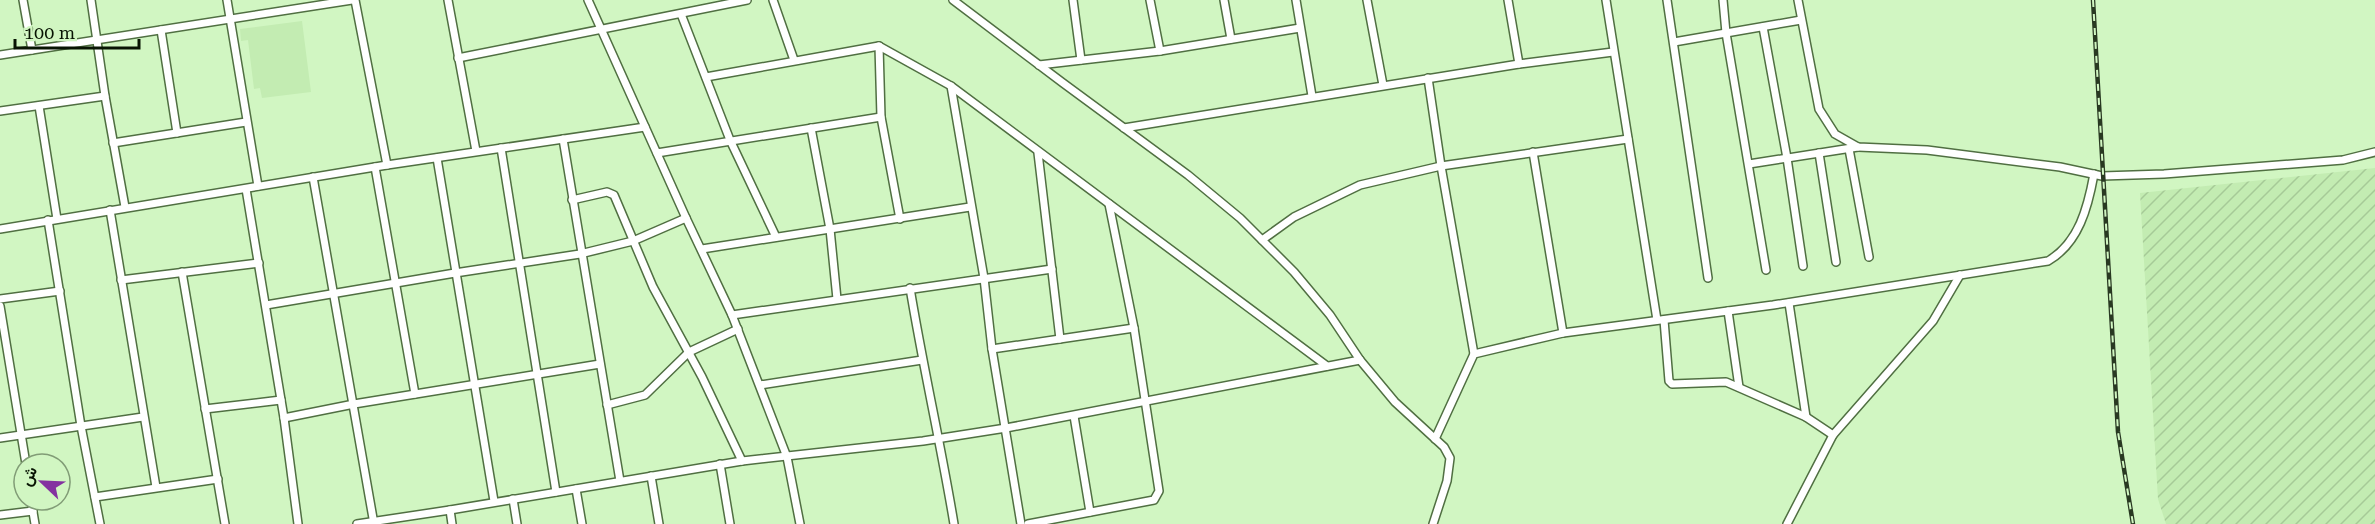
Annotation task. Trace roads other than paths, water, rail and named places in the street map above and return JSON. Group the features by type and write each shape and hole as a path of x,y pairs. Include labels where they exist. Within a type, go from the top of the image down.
{"street":[{"path":"23,0 32,51"},
{"path":"91,0 125,207"},
{"path":"226,0 258,186"},
{"path":"0,56 350,0 387,165"},
{"path":"448,0 476,151"},
{"path":"588,0 738,329 787,457 800,524"},
{"path":"458,58 747,0"},
{"path":"773,0 794,60"},
{"path":"953,0 1188,175 1240,218 1294,272 1330,315 1360,360 1395,402 1444,447 1450,458 1447,482 1433,524"},
{"path":"1072,0 1081,60"},
{"path":"1150,0 1160,51"},
{"path":"1224,0 1231,39"},
{"path":"1296,0 1312,96"},
{"path":"1367,0 1383,86"},
{"path":"1509,0 1519,64"},
{"path":"1606,0 1613,52 1661,320 1669,381 1672,384 1726,382 1806,417 1833,435"},
{"path":"1667,0 1708,278"},
{"path":"1723,0 1726,33 1766,270"},
{"path":"1797,0 1819,109 1835,134 1858,147"},
{"path":"681,14 730,140 776,237"},
{"path":"1674,42 1801,20"},
{"path":"1763,27 1787,158 1803,266"},
{"path":"1039,65 1160,51 1300,28"},
{"path":"162,30 177,133"},
{"path":"706,77 879,46 951,86 1327,366"},
{"path":"879,46 881,117 900,219"},
{"path":"1124,128 1312,96 1613,52"},
{"path":"1428,78 1474,354 1436,439"},
{"path":"951,86 984,278 992,349 1022,524"},
{"path":"0,111 105,96"},
{"path":"39,106 57,219"},
{"path":"657,153 881,117"},
{"path":"113,143 246,122"},
{"path":"0,229 387,165 645,127"},
{"path":"812,128 830,229 837,299"},
{"path":"563,139 580,254 620,482"},
{"path":"1262,240 1294,217 1360,185 1441,166 1628,139"},
{"path":"1749,164 1858,147 1927,150 2094,174 2188,173 2343,160 2375,152"},
{"path":"501,148 556,492"},
{"path":"1849,149 1869,257"},
{"path":"1533,152 1563,333"},
{"path":"1038,153 1060,339"},
{"path":"1819,153 1836,262"},
{"path":"438,158 494,501"},
{"path":"375,167 415,394"},
{"path":"1474,354 1563,333 1789,303 2048,261 2059,255 2079,226 2089,204 2094,174"},
{"path":"313,177 374,523"},
{"path":"246,189 284,418 298,524"},
{"path":"572,200 607,192 614,195 653,287 689,352 742,461"},
{"path":"1028,524 1154,500 1159,491 1134,328 1109,204"},
{"path":"702,249 970,207"},
{"path":"110,210 156,487"},
{"path":"266,305 580,254 633,241 686,218"},
{"path":"48,220 81,426 100,524"},
{"path":"121,280 259,263"},
{"path":"732,315 1052,269"},
{"path":"182,272 225,524"},
{"path":"1787,524 1833,435 1933,321 1960,275"},
{"path":"910,288 922,360 940,437 954,524"},
{"path":"0,299 60,291"},
{"path":"1789,303 1806,417"},
{"path":"0,306 24,452"},
{"path":"1728,311 1739,387"},
{"path":"992,349 1134,328"},
{"path":"607,405 645,394 689,352 738,329"},
{"path":"760,385 922,360"},
{"path":"357,524 720,464 1006,428 1360,360"},
{"path":"284,418 354,404 600,364"},
{"path":"206,409 281,400"},
{"path":"1074,416 1090,512"},
{"path":"0,438 143,417"},
{"path":"720,464 729,524"},
{"path":"651,476 658,524"},
{"path":"95,496 218,478"},
{"path":"576,489 582,524"},
{"path":"513,499 518,524"},
{"path":"450,510 452,524"},
{"path":"0,515 25,512"}],"railway":[{"path":"2093,0 2118,432 2133,524"}]}
